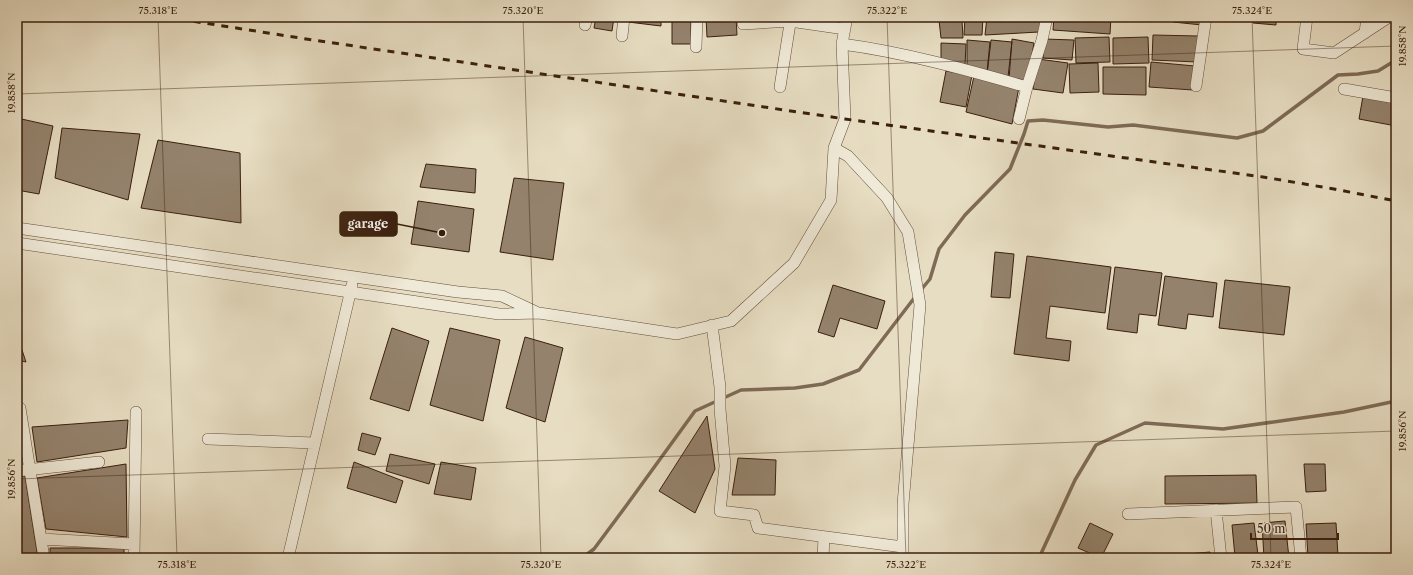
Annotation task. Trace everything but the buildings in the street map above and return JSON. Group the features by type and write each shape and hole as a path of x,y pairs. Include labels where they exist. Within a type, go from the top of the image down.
{"street":[{"path":"622,36 624,17"},
{"path":"696,47 697,17"},
{"path":"742,17 743,24 791,19 845,29"},
{"path":"17,243 499,314 538,313 677,334 731,321 794,263 831,200 834,148 845,119 842,44 847,17"},
{"path":"1019,119 1027,86 1042,40 1047,17"},
{"path":"1196,86 1206,17"},
{"path":"1307,17 1303,49 1334,54 1389,17"},
{"path":"1365,33 1367,17"},
{"path":"780,87 791,19"},
{"path":"842,44 919,59 1027,86"},
{"path":"1344,89 1396,98"},
{"path":"712,325 720,387 720,409 725,466 720,511 754,516 758,528 824,537 903,552 903,504 920,305 908,232 887,198 848,156 834,148"},
{"path":"17,228 458,292 502,296 538,313"},
{"path":"288,558 354,277"},
{"path":"20,408 44,558"},
{"path":"134,558 136,412"},
{"path":"208,439 314,443"},
{"path":"17,471 99,462"},
{"path":"1128,514 1296,507 1301,558"},
{"path":"1216,510 1221,558"},
{"path":"823,558 824,537"},
{"path":"40,539 133,544"}],"waterway":[{"path":"920,291 930,279 939,249 965,215 1010,169 1028,121 1043,120 1108,127 1133,125 1237,138 1263,131 1338,75 1378,71 1396,60"},
{"path":"582,558 594,549 695,411 741,390 795,388 823,384 859,370 915,297"},
{"path":"1039,558 1075,480 1096,445 1145,423 1223,429 1344,412 1396,401"}],"railway":[{"path":"166,17 845,119 1263,177 1396,201"}],"place":[{"name":"garage","path":"442,233"}]}
